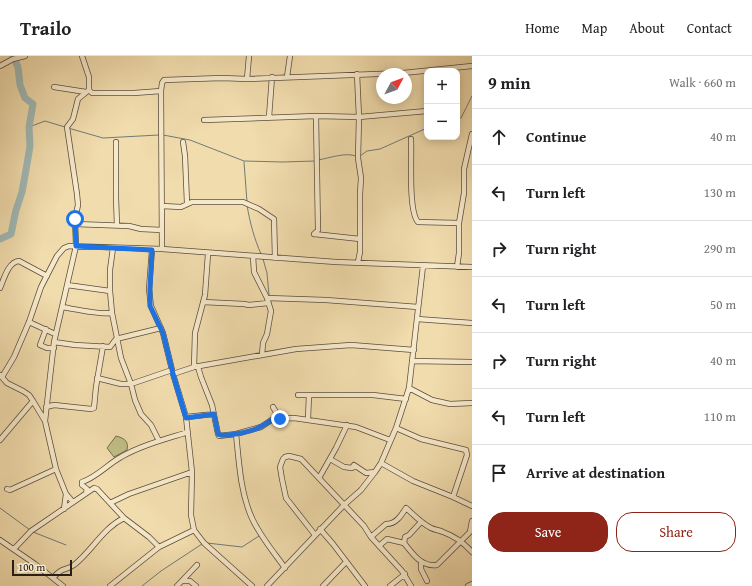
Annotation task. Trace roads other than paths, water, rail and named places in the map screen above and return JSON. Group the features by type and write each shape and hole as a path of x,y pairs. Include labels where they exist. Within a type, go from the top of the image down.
{"street":[{"path":"0,66 13,59 23,56"},
{"path":"73,502 66,494 56,469 45,421 55,334 76,246 75,219 78,205 67,127 73,119 78,99 87,91 89,77 82,56"},
{"path":"247,79 249,56"},
{"path":"287,77 290,56"},
{"path":"162,250 161,91 164,80 247,79 403,73 472,66"},
{"path":"357,74 359,117 358,158 361,178 360,252 358,262"},
{"path":"269,117 272,77"},
{"path":"54,87 92,93 134,93 161,91"},
{"path":"204,120 316,116 359,117 424,111"},
{"path":"316,116 318,230 314,234 360,239"},
{"path":"457,267 459,253 459,223 464,193 464,169 472,134"},
{"path":"412,139 412,201 413,213 416,219 418,222 459,223"},
{"path":"116,142 115,182 117,225"},
{"path":"183,142 187,204"},
{"path":"162,206 181,207 187,204 243,202 259,209 274,219 275,258"},
{"path":"75,224 117,225 142,229 162,230"},
{"path":"45,421 33,401 23,391 7,383 1,376 14,357 29,322 41,287 57,256 64,248 76,246 162,250 275,258 423,266 472,267"},
{"path":"114,248 110,270 110,291 116,339 135,400 141,414 151,425 159,441"},
{"path":"152,250 150,306 161,328 186,418 192,472 191,515 194,530 204,543 252,586"},
{"path":"208,254 207,279 195,333 196,367 214,414 219,436 236,434 261,427 273,419 282,418 308,419 347,425 360,428 390,440"},
{"path":"253,256 254,272 268,300 271,311 267,334 263,343 262,355"},
{"path":"0,288 12,264 17,261 47,276"},
{"path":"267,586 320,529 360,490 381,463 396,428 409,388 423,266"},
{"path":"66,285 110,291"},
{"path":"203,302 249,305 268,300 326,300 418,307"},
{"path":"62,307 82,311 107,314 112,313"},
{"path":"417,319 472,323"},
{"path":"29,322 55,334"},
{"path":"54,342 110,347 116,339 161,328"},
{"path":"46,329 40,345 47,348 54,348"},
{"path":"47,400 54,405 91,409 94,408 103,346"},
{"path":"98,378 121,384 131,384 172,372 296,349 344,346 414,350"},
{"path":"412,361 472,362"},
{"path":"409,388 432,400 450,404 472,403"},
{"path":"298,395 373,395 406,399"},
{"path":"308,419 309,395"},
{"path":"0,440 33,401"},
{"path":"39,413 54,405"},
{"path":"273,407 280,419"},
{"path":"186,418 214,414"},
{"path":"319,478 347,425"},
{"path":"396,428 421,439 466,450 467,455 453,497"},
{"path":"86,493 87,489 82,485 82,482 123,456 159,441 188,432"},
{"path":"236,434 245,498 251,517 259,532 285,568"},
{"path":"315,535 286,498 280,467 283,459 289,456 301,459 319,478 364,526 379,546 389,555 405,574 411,586"},
{"path":"330,459 344,467 352,468 354,465 366,473 375,472"},
{"path":"381,463 413,481 472,506"},
{"path":"6,489 10,490 56,469"},
{"path":"110,503 129,494 192,472"},
{"path":"14,549 32,531 94,488 97,489 124,518 149,537 159,547"},
{"path":"64,509 66,494"},
{"path":"371,537 386,524 390,524 398,519 406,508 421,522 433,529 442,531 461,542 472,552"},
{"path":"53,578 58,572 73,566 102,536 124,518"},
{"path":"379,546 387,539 404,543 421,562 438,564 470,532 472,521"},
{"path":"404,543 405,537 421,522"},
{"path":"320,529 365,586"},
{"path":"110,586 159,547 194,530"},
{"path":"0,540 63,586"},
{"path":"323,586 346,562"},
{"path":"421,562 421,569 427,580"},
{"path":"177,586 197,565"},
{"path":"390,586 405,574"},
{"path":"182,581 190,581 196,586"},
{"path":"242,586 245,581"},
{"path":"468,586 472,584"}],"waterway":[{"path":"0,239 11,234 16,210 22,192 30,146 29,127 33,104 25,98 20,85 18,67 13,56"},
{"path":"460,118 472,96"},
{"path":"29,127 45,121 65,127"},
{"path":"68,128 103,138 159,135"},
{"path":"360,156 367,151 380,149 424,129"},
{"path":"163,135 190,140 244,161 315,161"},
{"path":"318,160 342,155 356,156"},
{"path":"244,162 247,202"},
{"path":"247,205 252,230 261,254"},
{"path":"263,259 267,273 269,295"},
{"path":"0,508 30,530"},
{"path":"33,532 66,545"},
{"path":"207,543 242,547 259,536"},
{"path":"142,586 161,571 202,544"}]}
